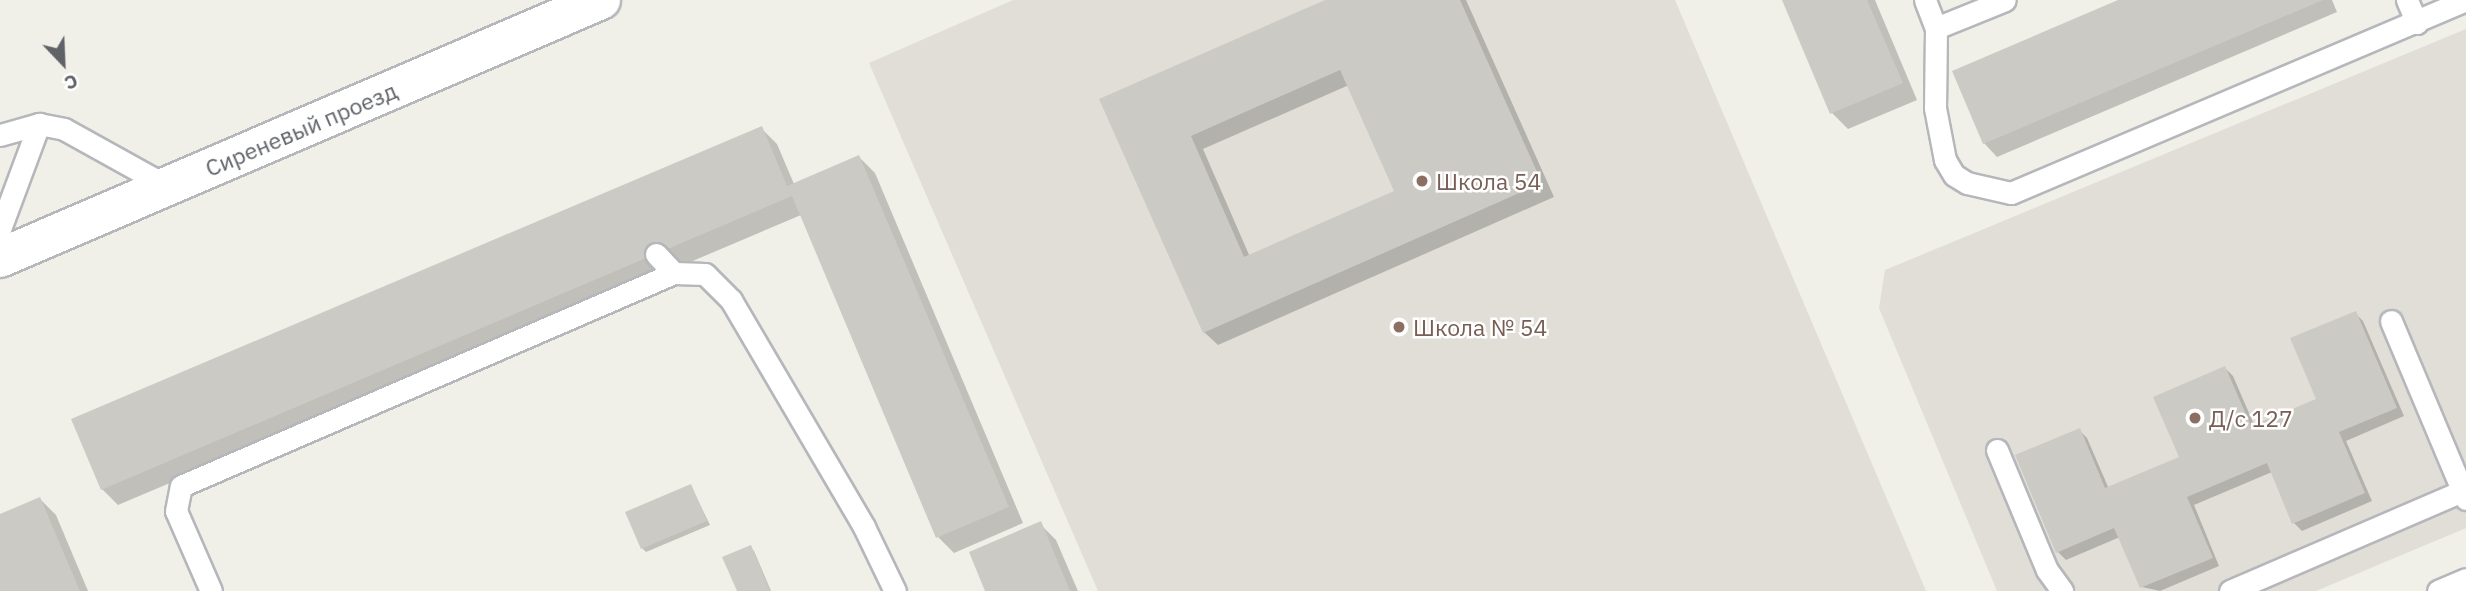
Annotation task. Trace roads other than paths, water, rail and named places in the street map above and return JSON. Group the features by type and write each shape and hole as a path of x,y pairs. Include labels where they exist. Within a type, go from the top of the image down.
{"main road":[{"name":"Сиреневый проезд","path":"0,258 601,0"}],"lane":[{"path":"1925,0 1936,28 1935,108 1945,160 1967,183 2011,193 2466,1"},
{"path":"1936,28 2005,0"},
{"path":"2407,0 2417,23"},
{"path":"0,135 39,124 64,129 167,186"},
{"path":"0,229 39,124"},
{"path":"656,254 674,273"},
{"path":"211,591 176,511 181,486 674,273 705,274 731,300 864,527 895,591"},
{"path":"2230,591 2464,495 2392,321"},
{"path":"1997,450 2047,570 2062,591"},
{"path":"2438,591 2466,579"}],"place":[{"name":"Школа 54","path":"1422,181"},
{"name":"Школа № 54","path":"1399,327"},
{"name":"Д/с 127","path":"2195,418"}]}
